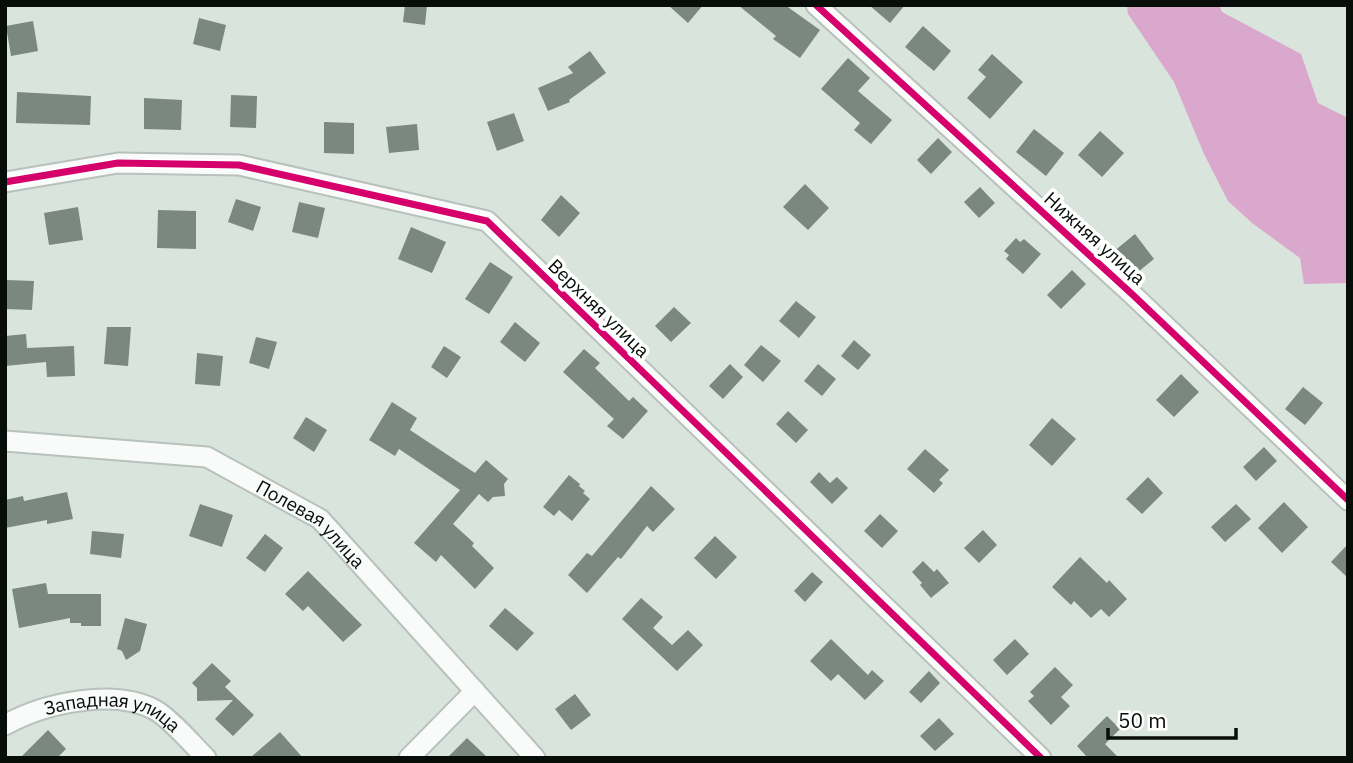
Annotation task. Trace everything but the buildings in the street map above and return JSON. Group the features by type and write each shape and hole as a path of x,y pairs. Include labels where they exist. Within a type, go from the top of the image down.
{"street":[{"name":"Нижняя улица","path":"816,5 1133,295 1348,500"},
{"name":"Верхняя улица","path":"5,182 118,163 239,165 487,221 1041,758"},
{"name":"Полевая улица","path":"5,441 207,457 320,519 535,758"},
{"path":"410,758 475,691"},
{"name":"Западная улица","path":"5,725 75,700 120,699 156,710 206,758"}],"shaded area":[{"path":"1127,5 1219,5 1222,12 1301,54 1318,103 1348,118 1348,283 1304,284 1300,258 1252,223 1228,201 1204,154 1174,82 1128,14"}],"cycle path":[{"path":"816,5 1133,295 1348,500"},
{"path":"5,182 118,163 239,165 487,221 1041,758"}]}
